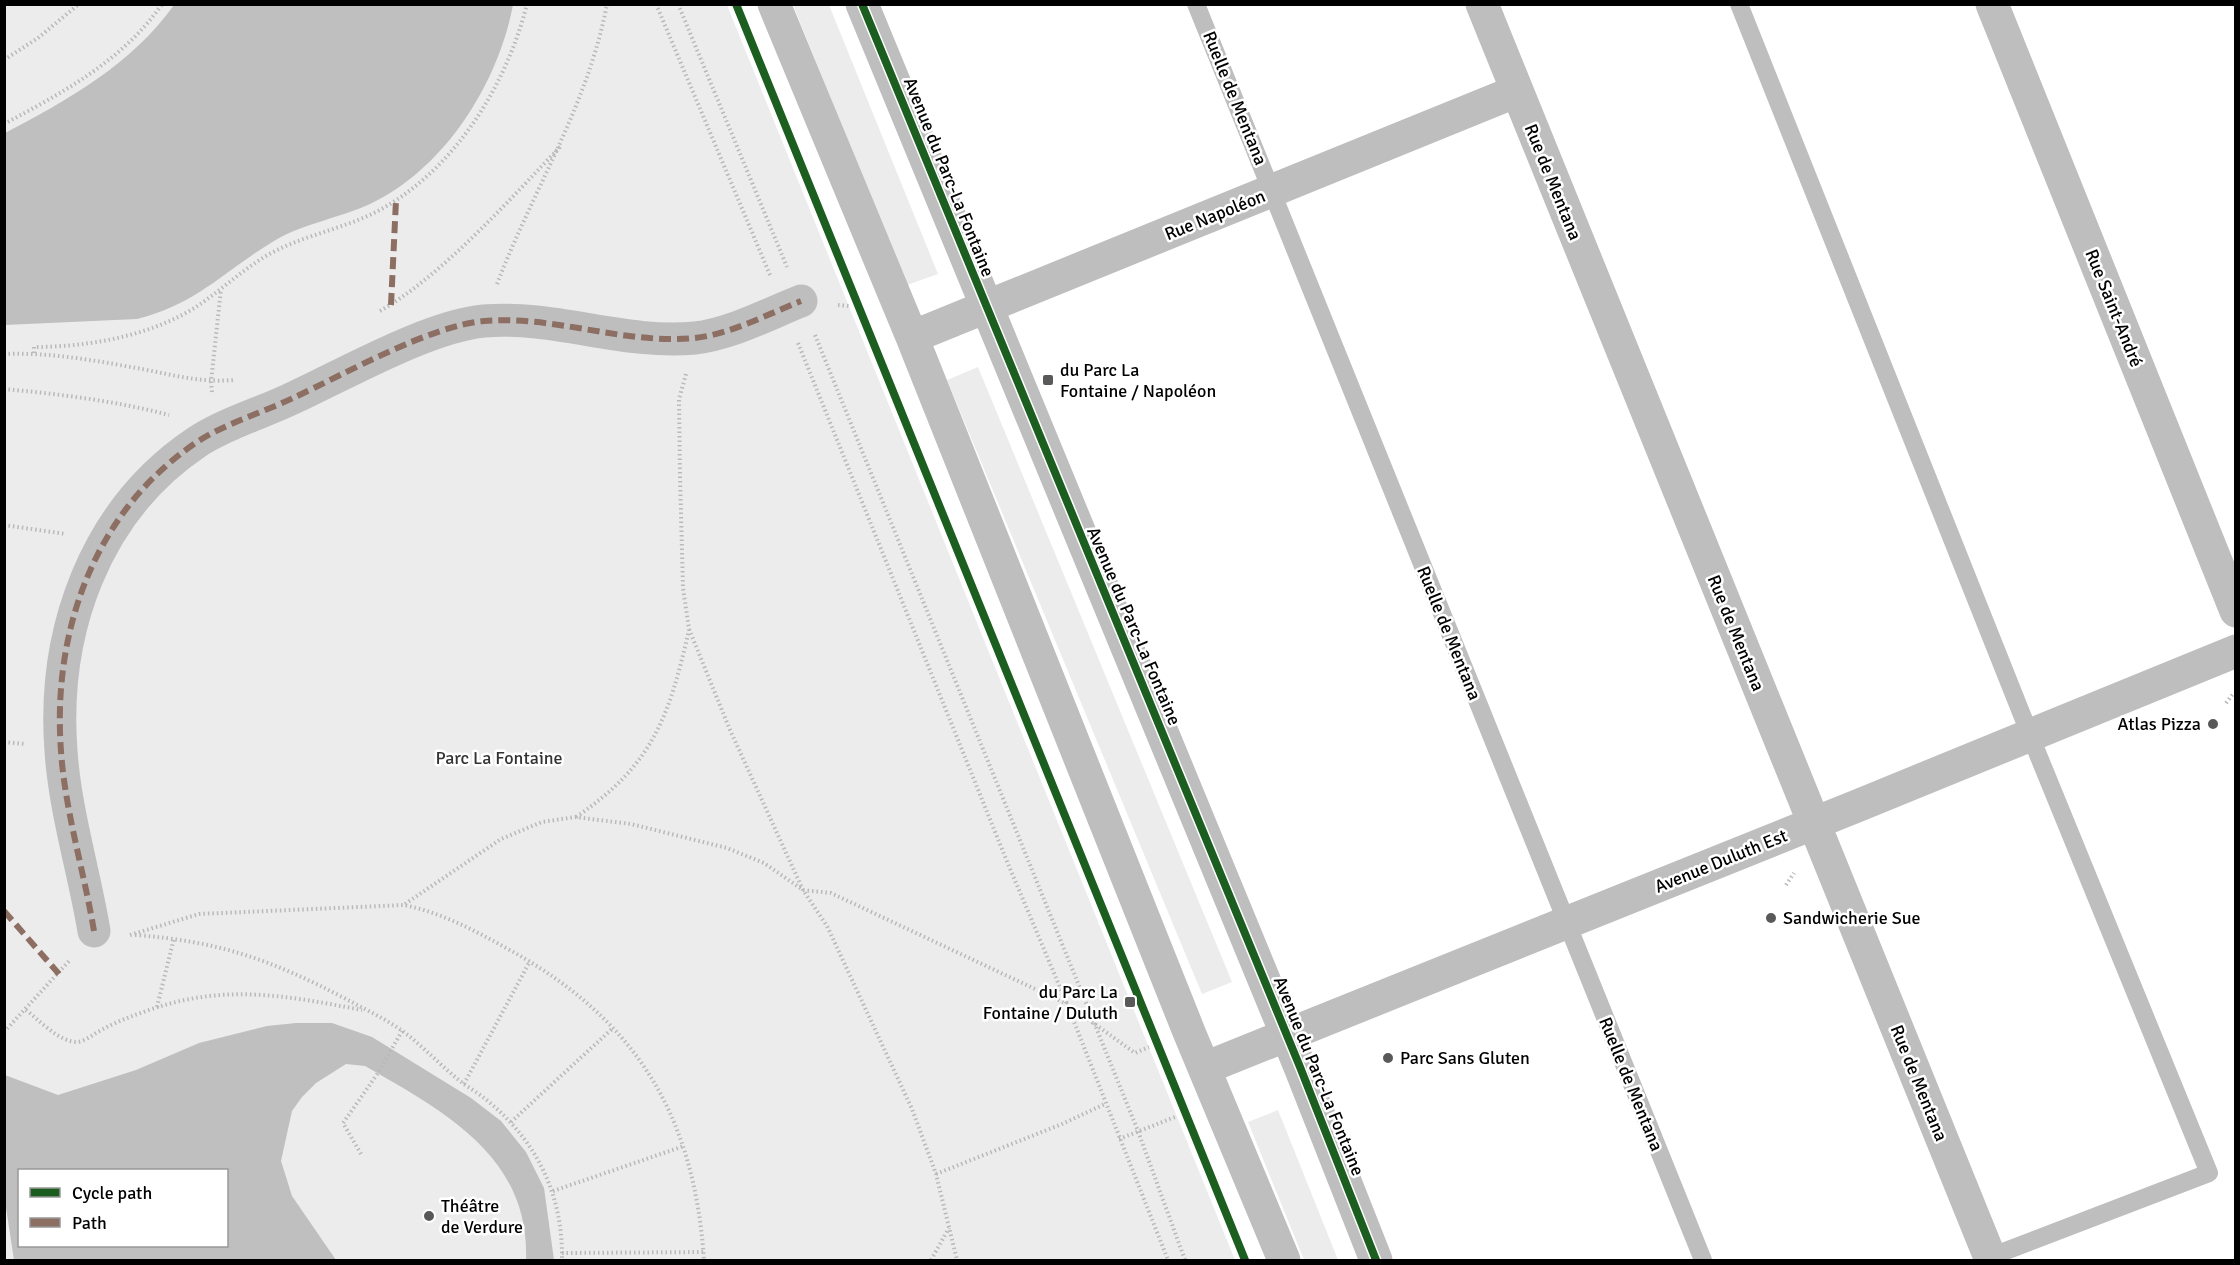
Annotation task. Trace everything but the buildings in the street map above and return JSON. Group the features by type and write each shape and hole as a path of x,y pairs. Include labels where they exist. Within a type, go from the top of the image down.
{"street":[{"path":"774,4 912,337 1284,1260"},
{"name":"Avenue du Parc-La Fontaine","path":"862,4 1287,1035 1376,1260"},
{"name":"Rue de Mentana","path":"1482,4 1991,1259"},
{"name":"Rue Saint-André","path":"1992,4 2235,611"},
{"name":"Rue Napoléon","path":"912,337 1273,192 1516,91"},
{"path":"94,931 61,753 59,714 66,640 88,572 105,540 123,512 151,480 190,447 220,429 265,411 403,346 443,331 483,321 533,322 645,338 696,338 719,333 792,305"},
{"name":"Avenue Duluth Est","path":"1205,1068 1566,924 2235,651"}],"lane":[{"name":"Ruelle de Mentana","path":"1196,4 1703,1260"},
{"path":"1738,4 2030,735 2209,1173 1991,1259"}],"path":[{"path":"4,60 38,38 79,4"},
{"path":"4,124 86,77 138,33 162,4"},
{"path":"34,353 34,346 77,344 138,333 170,321 196,307 266,256 291,244 374,213 424,178 472,124 492,93 507,66 527,4"},
{"path":"483,321 500,277 561,146 586,80 607,4"},
{"path":"656,4 792,305 1138,1131 1185,1260"},
{"path":"678,4 1001,848 1067,1004 1168,1260"},
{"path":"370,317 391,305 460,247 561,146"},
{"path":"211,382 220,288"},
{"path":"696,338 679,399 683,588 689,629 730,730 803,890 827,926 912,1110 936,1174 957,1260"},
{"path":"4,354 34,353 109,363 211,382 239,379"},
{"path":"4,389 146,409 220,429"},
{"path":"4,525 105,540"},
{"path":"575,817 607,796 631,773 648,749 664,719 676,687 689,629"},
{"path":"404,904 501,839 542,822 575,817 631,824 727,848 764,863 803,890 831,893 1067,1004 1135,1053 1149,1047"},
{"path":"1786,885 1797,868"},
{"path":"131,935 199,914 404,904 434,911 463,924 530,961 573,991 613,1028 628,1043 652,1078 671,1112 684,1146 696,1188 704,1260"},
{"path":"4,1032 94,931 174,938 256,957 309,980 402,1031 511,1122 542,1164 553,1191 561,1232 562,1260"},
{"path":"156,1008 174,938"},
{"path":"464,1084 530,961"},
{"path":"26,1010 65,1039 76,1042 87,1039 111,1024 156,1008 215,994 248,993 294,997 369,1011"},
{"path":"511,1122 613,1028"},
{"path":"361,1154 344,1123 378,1073 402,1031"},
{"path":"1152,1035 1160,1053"},
{"path":"936,1174 1062,1124 1105,1104"},
{"path":"1119,1139 1175,1117"},
{"path":"553,1191 684,1146"},
{"path":"931,1260 949,1228"},
{"path":"562,1253 703,1252"}],"green space":[{"name":"Parc La Fontaine","path":"5,5 727,5 1235,1260 5,1260"},
{"path":"793,5 829,5 938,274 907,285"},
{"path":"978,367 1232,982 1202,994 947,380"},
{"path":"1278,1110 1338,1260 1304,1260 1248,1122"}],"shaded area":[{"path":"174,5 513,5 495,64 465,120 423,168 399,187 372,203 310,225 274,241 194,296 158,313 137,319 5,325 5,133 75,94 119,63 139,45"},
{"path":"296,1023 332,1023 372,1037 471,1098 501,1121 526,1152 544,1188 554,1260 526,1260 523,1224 514,1192 497,1165 476,1141 451,1120 394,1083 365,1066 346,1064 316,1083 292,1111 281,1161 292,1196 336,1260 14,1260 5,1201 5,1075 58,1095 136,1070 199,1043 267,1026"}],"marked path":[{"path":"391,305 396,200"},
{"path":"94,931 63,774 60,706 64,662 73,619 87,578 106,539 131,503 161,470 197,442 220,429 413,341 462,325 511,320 642,337 695,338 736,328 801,301"},
{"path":"4,911 59,974"}],"cycle path":[{"path":"736,4 1245,1260"},
{"path":"862,4 1300,1067 1376,1260"}],"place":[{"name":"du Parc La Fontaine / Napoléon","path":"1048,380"},
{"name":"Atlas Pizza","path":"2213,724"},
{"name":"Sandwicherie Sue","path":"1771,918"},
{"name":"du Parc La Fontaine / Duluth","path":"1130,1002"},
{"name":"Parc Sans Gluten","path":"1388,1058"},
{"name":"Théâtre de Verdure","path":"429,1216"}]}
